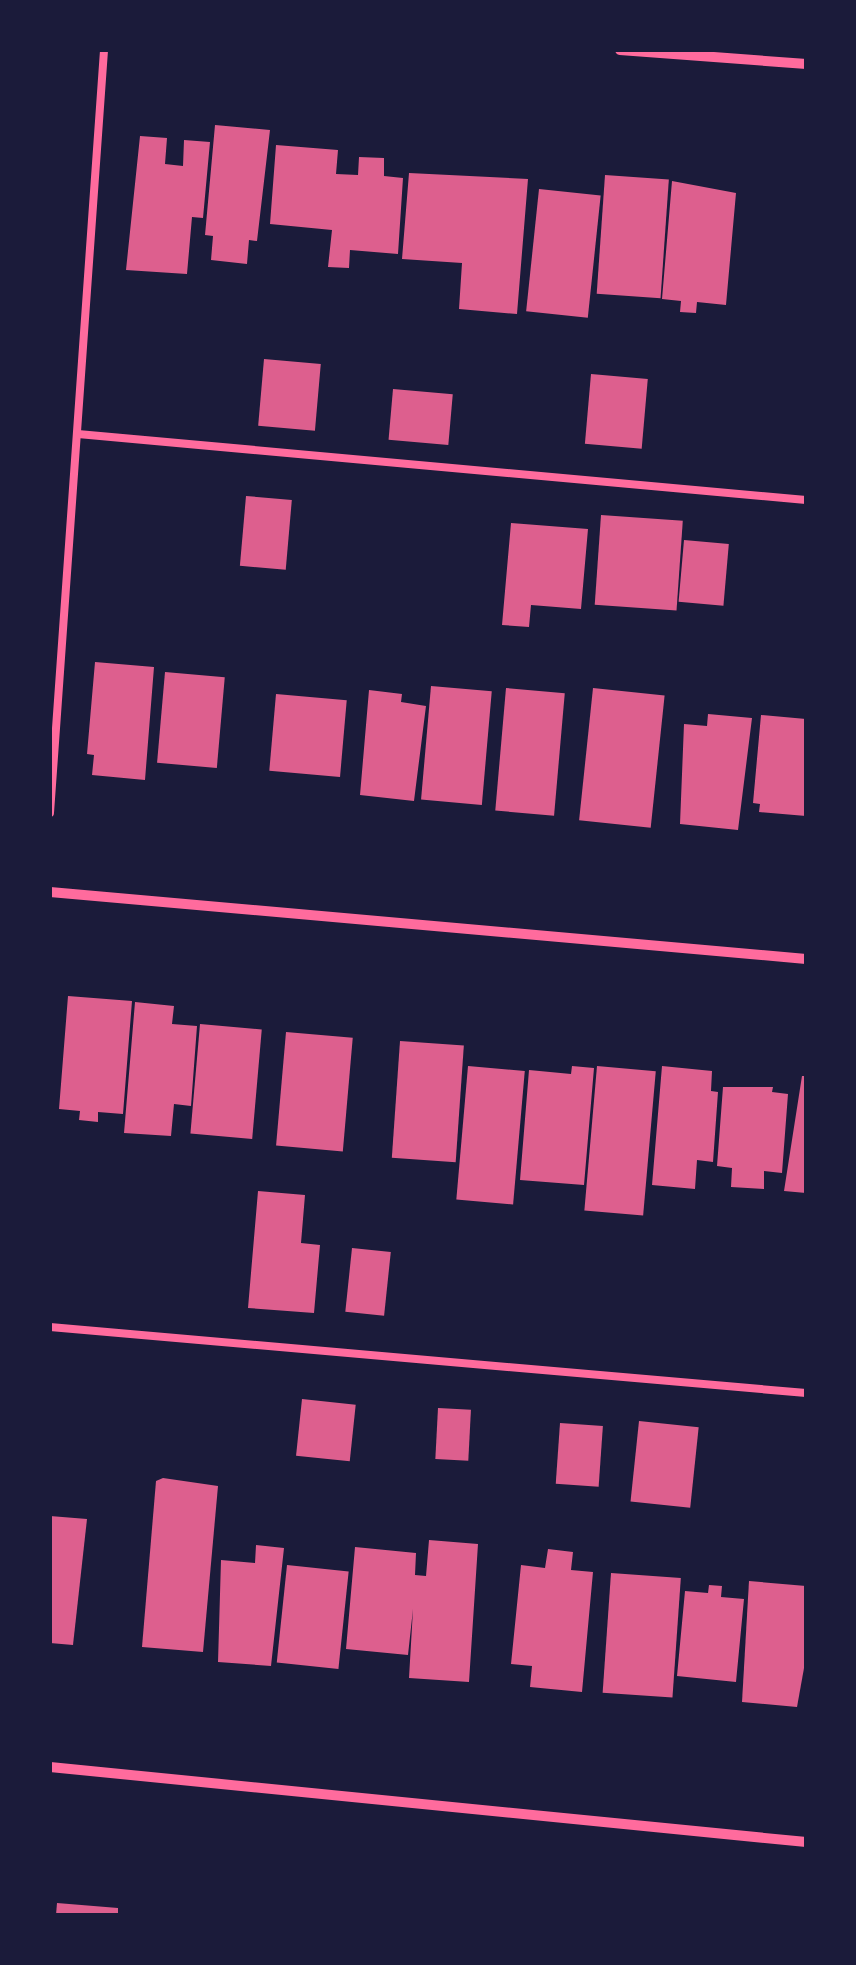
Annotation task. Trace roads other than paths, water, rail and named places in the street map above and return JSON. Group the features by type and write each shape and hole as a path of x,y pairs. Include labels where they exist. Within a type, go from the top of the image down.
{"street":[{"path":"620,50 806,64"},
{"path":"50,892 806,960"},
{"path":"50,1767 806,1842"}],"lane":[{"path":"50,812 104,50"},
{"path":"78,434 806,500"},
{"path":"50,1327 806,1394"}]}
